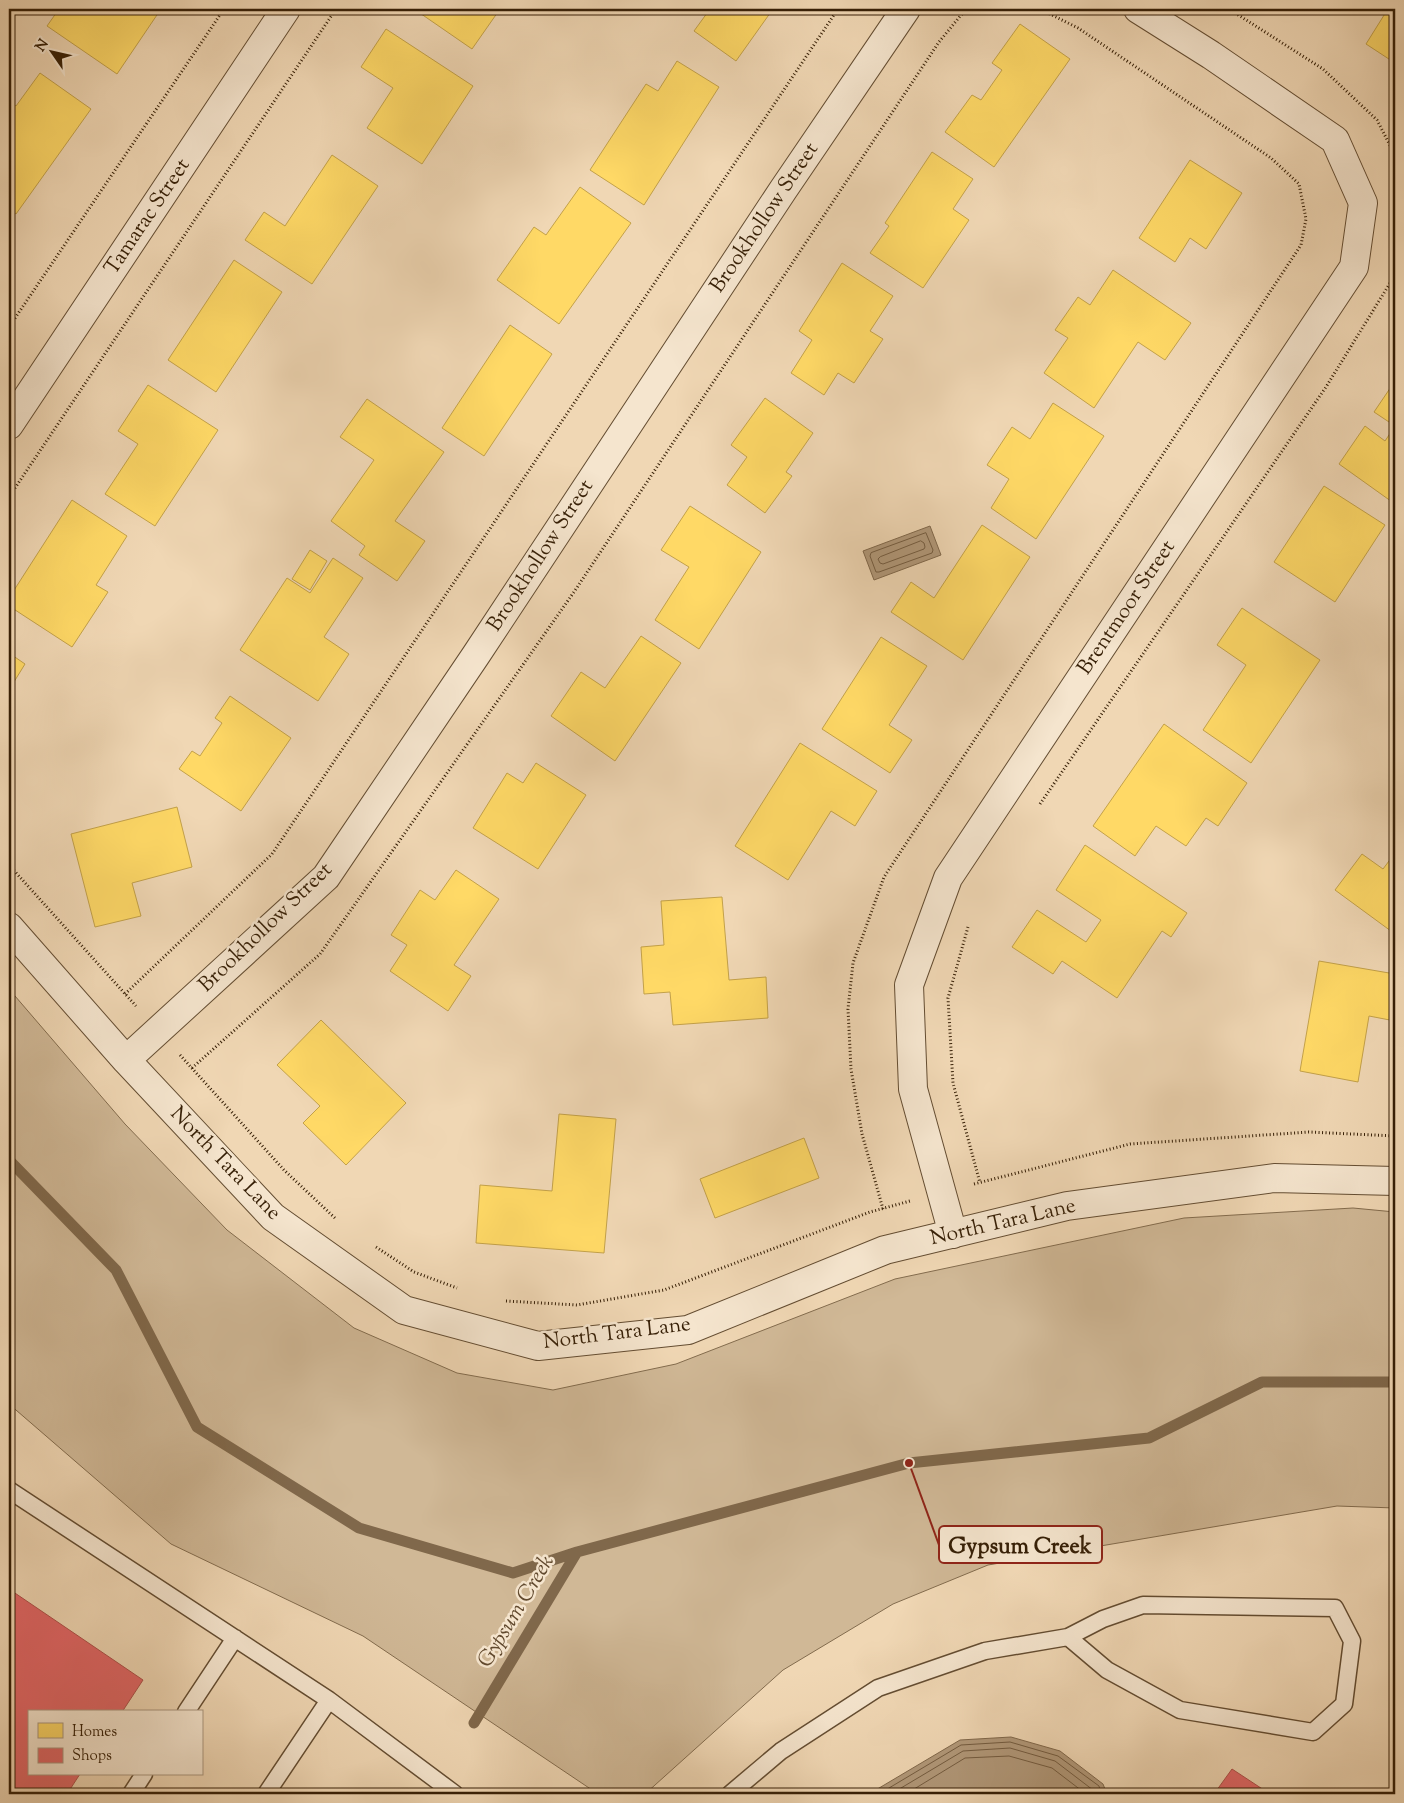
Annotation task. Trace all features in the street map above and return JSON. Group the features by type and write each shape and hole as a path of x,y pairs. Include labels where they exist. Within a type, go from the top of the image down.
{"street":[{"name":"Tamarac Street","path":"9,425 286,9"},
{"name":"Brookhollow Street","path":"126,1060 326,876 487,638 783,190 906,9"},
{"name":"Brentmoor Street","path":"952,1234 913,1089 910,985 948,878 1354,267 1363,203 1335,140 1211,55 1138,9"},
{"name":"North Tara Lane","path":"9,928 126,1060 273,1217 404,1310 538,1346 688,1330 885,1250 1067,1206 1274,1178 1395,1181"}],"lane":[{"path":"9,1490 329,1700 455,1794"},
{"path":"730,1794 781,1751 878,1688 985,1652 1068,1637 1103,1619 1143,1605 1335,1608 1352,1641 1344,1704 1313,1732 1180,1710 1107,1670 1068,1637"},
{"path":"187,1710 235,1638"},
{"path":"271,1792 329,1700"},
{"path":"131,1794 143,1776"}],"path":[{"path":"9,327 224,9"},
{"path":"9,497 336,9"},
{"path":"125,994 272,854 838,9"},
{"path":"192,1068 320,954 574,592 939,42 966,9"},
{"path":"883,1209 860,1124 851,1069 848,1009 853,963 884,877 1301,245 1306,219 1299,184 1271,158 1078,28 1040,9"},
{"path":"1229,9 1324,69 1377,120 1395,154"},
{"path":"1038,806 1326,387 1395,274"},
{"path":"9,865 284,1170 341,1223"},
{"path":"968,924 948,998 953,1083 980,1183"},
{"path":"502,1301 577,1306 664,1290 870,1212 1130,1144 1309,1132 1395,1136"},
{"path":"373,1245 414,1272 458,1288"}],"shaded area":[{"path":"9,989 125,1124 227,1230 354,1328 457,1373 553,1390 676,1364 895,1279 1184,1218 1353,1208 1395,1212 1395,1508 1337,1506 988,1565 893,1604 783,1670 645,1794 598,1794 363,1636 171,1544 9,1404"}],"water":[{"path":"930,526 941,555 874,580 863,551"},
{"path":"1011,1737 1060,1751 1103,1784 1107,1794 869,1794 960,1740"}],"building: Homes":[{"path":"59,9 161,9 117,74 47,26"},
{"path":"414,9 500,9 472,49"},
{"path":"710,9 773,9 736,61 694,31"},
{"path":"1381,9 1395,9 1395,63 1366,44 1386,12"},
{"path":"1020,24 1070,59 994,167 945,132 972,95 981,100 1002,70 992,63"},
{"path":"386,29 473,86 422,164 367,128 393,88 361,67"},
{"path":"677,61 719,87 644,205 590,170 646,84 658,91"},
{"path":"40,73 91,109 16,214 9,209 9,101 16,106"},
{"path":"932,152 973,179 953,209 969,220 923,288 870,253 889,226 885,223"},
{"path":"332,155 378,186 312,284 245,240 264,212 285,226"},
{"path":"1190,160 1242,193 1206,249 1190,238 1175,262 1139,238"},
{"path":"580,187 631,223 559,324 497,280 534,227 546,235"},
{"path":"234,260 282,292 216,392 168,360"},
{"path":"842,263 893,296 870,331 883,339 854,383 838,373 824,395 791,373 812,340 799,331"},
{"path":"1113,270 1191,323 1165,360 1138,342 1094,408 1044,373 1068,338 1055,330 1078,297 1090,305"},
{"path":"510,325 552,354 484,456 442,428"},
{"path":"1395,381 1395,426 1374,412"},
{"path":"148,385 218,430 155,526 105,494 138,444 118,431"},
{"path":"765,398 813,433 786,472 792,476 765,513 727,485 747,457 731,445"},
{"path":"367,399 444,452 395,521 425,541 397,581 359,555 365,546 331,521 374,460 340,437"},
{"path":"1053,403 1104,436 1036,539 991,508 1009,479 987,465 1012,427 1030,439"},
{"path":"1365,426 1385,441 1395,426 1395,504 1339,464"},
{"path":"1324,486 1385,525 1335,602 1274,562"},
{"path":"72,500 127,536 96,585 108,592 72,647 9,606 9,598"},
{"path":"690,506 761,552 699,649 655,620 689,567 661,550"},
{"path":"982,525 1030,557 963,660 891,612 911,582 934,598"},
{"path":"310,550 327,561 310,590 292,579"},
{"path":"333,558 363,578 324,637 349,654 318,701 240,650 287,578 310,593"},
{"path":"1242,608 1320,660 1251,763 1203,730 1246,665 1217,645"},
{"path":"641,636 681,663 615,761 551,716 581,672 605,688"},
{"path":"881,637 927,666 889,725 912,740 890,773 822,729"},
{"path":"9,653 25,664 9,690"},
{"path":"230,696 291,738 241,811 179,769 192,751 200,756 222,723 215,718"},
{"path":"1164,724 1247,783 1218,826 1206,818 1186,846 1156,826 1135,856 1093,826"},
{"path":"800,743 877,791 855,826 831,811 788,880 735,846"},
{"path":"536,763 586,795 538,869 473,828 507,773 523,783"},
{"path":"177,807 192,867 132,883 141,916 95,927 71,834"},
{"path":"1085,845 1187,913 1171,937 1162,931 1117,998 1062,961 1053,974 1012,947 1037,910 1086,942 1101,920 1056,890"},
{"path":"1395,853 1395,934 1335,890 1362,854 1383,869"},
{"path":"456,870 499,899 454,965 471,976 448,1011 390,971 407,945 391,935 420,890 435,900"},
{"path":"722,897 729,980 766,977 768,1018 673,1025 670,992 644,994 641,947 664,945 661,901"},
{"path":"1319,961 1395,974 1395,1021 1369,1016 1358,1082 1300,1071"},
{"path":"321,1020 406,1103 346,1165 303,1123 320,1106 277,1065"},
{"path":"559,1114 616,1119 604,1253 476,1243 480,1185 552,1191"},
{"path":"804,1138 819,1178 715,1218 700,1179"}],"building: Shops":[{"path":"9,1589 143,1680 123,1710 28,1710 28,1776 79,1776 67,1794 9,1794"},
{"path":"1232,1769 1270,1794 1214,1794"}],"waterway":[{"path":"9,1160 116,1270 197,1427 359,1528 513,1573 577,1552"},
{"name":"Gypsum Creek","path":"474,1723 577,1552 909,1463 1149,1438 1262,1382 1395,1382"}],"place":[{"name":"Gypsum Creek","path":"909,1463"}]}
